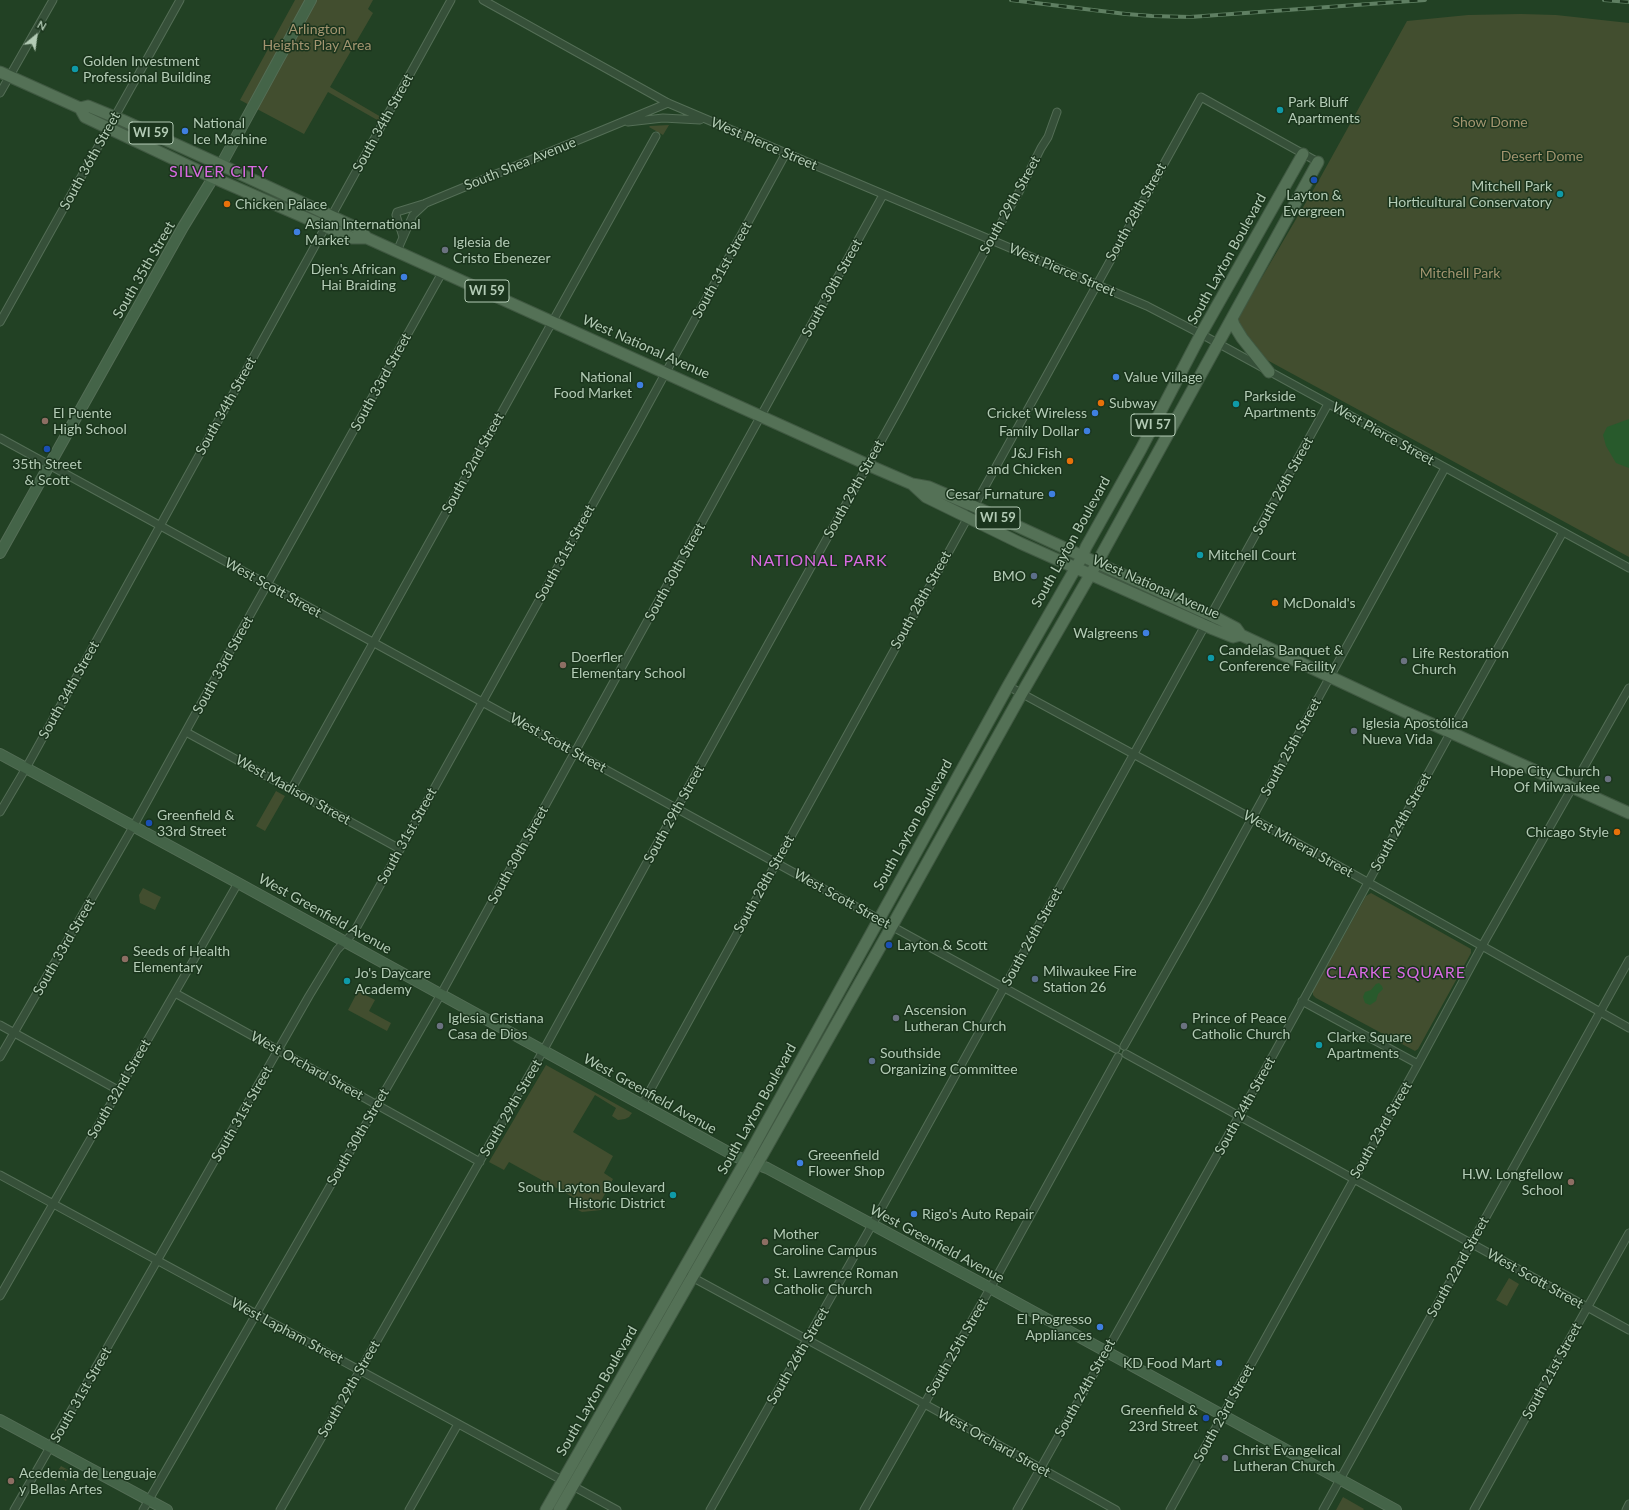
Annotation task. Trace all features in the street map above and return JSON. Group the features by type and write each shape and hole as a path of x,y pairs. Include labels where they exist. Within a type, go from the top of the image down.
{"main road":[{"name":"South 35th Street","path":"0,552 172,248 214,178 310,0"},
{"name":"West National Avenue","path":"5,74 80,108 85,117 214,178 352,238 367,238 912,484 929,487 974,506 1097,563 1208,621 1233,637 1241,635 1629,813"},
{"name":"West National Avenue","path":"80,108 88,106 221,165 359,229 367,238"},
{"name":"South Layton Boulevard","path":"559,1510 687,1274 746,1160 1008,686 1082,557 1086,547 1141,449 1201,334 1303,154"},
{"name":"South Layton Boulevard","path":"546,1510 687,1274 757,1164 1022,693 1097,563 1318,162"},
{"path":"1232,319 1242,338 1269,372"},
{"path":"1136,493 1129,488 1127,484 1138,464 1141,449"},
{"name":"West National Avenue","path":"912,484 926,497 1020,543 1090,574 1208,621"},
{"name":"West Greenfield Avenue","path":"0,754 737,1157 757,1164 990,1288 1396,1510"},
{"path":"0,1420 167,1510"}],"street":[{"path":"0,94 5,74 53,0"},
{"name":"South 36th Street","path":"0,322 180,0"},
{"name":"South 34th Street","path":"0,812 26,768 451,0"},
{"name":"West Pierce Street","path":"483,0 668,103 1096,286 1147,306 1629,568"},
{"name":"South 28th Street","path":"642,1104 1201,97 1303,154"},
{"name":"South Shea Avenue","path":"397,251 414,215 426,204 668,103"},
{"name":"South 29th Street","path":"280,1510 544,1052 676,808 1048,138 1057,112"},
{"path":"618,123 663,118 709,121"},
{"name":"South 32nd Street","path":"291,790 656,136"},
{"name":"South 31st Street","path":"14,1510 51,1448 278,1050 337,950 354,932 666,373 786,153"},
{"path":"1303,154 1318,162"},
{"name":"South 30th Street","path":"143,1510 376,1104 441,994 883,194"},
{"path":"403,237 397,212 426,204"},
{"name":"South 33rd Street","path":"0,1057 133,827 443,272"},
{"name":"South 26th Street","path":"710,1510 872,1225 1328,404"},
{"name":"West Scott Street","path":"0,438 1116,1049"},
{"name":"South 25th Street","path":"1124,1046 1207,900 1445,468"},
{"name":"South 24th Street","path":"1017,1510 1239,1116 1563,532"},
{"name":"West Mineral Street","path":"1008,686 1251,818 1629,1028"},
{"name":"South 23rd Street","path":"1170,1510 1482,946 1629,688"},
{"name":"West Madison Street","path":"186,732 400,849"},
{"name":"South 32nd Street","path":"0,1296 238,883"},
{"name":"South 22nd Street","path":"1323,1510 1629,960"},
{"name":"West Orchard Street","path":"175,993 480,1162"},
{"path":"1302,1001 1418,1064"},
{"path":"0,1025 118,1090"},
{"path":"1120,1046 1124,1046 1127,1051 1126,1054 1122,1057 1118,1057 1115,1052 1116,1049 1120,1046"},
{"name":"West Scott Street","path":"1126,1054 1629,1330"},
{"name":"South 25th Street","path":"864,1510 990,1288 1118,1057"},
{"name":"West Lapham Street","path":"0,1175 617,1510"},
{"name":"South 21st Street","path":"1474,1510 1629,1233"},
{"name":"West Orchard Street","path":"687,1274 1116,1510"},
{"path":"409,1510 458,1424"},
{"path":"1626,1510 1629,1504"}],"green space":[{"name":"Arlington Heights Play Area","path":"295,0 373,0 368,9 373,13 330,87 381,117 379,121 328,92 304,134 240,100"},
{"name":"Mitchell Park","path":"1468,15 1556,15 1629,23 1629,557 1267,360 1237,326 1238,318 1319,180 1407,21"},
{"path":"669,125 663,135 649,127 650,126"},
{"path":"276,791 285,796 265,831 256,826"},
{"path":"143,888 161,897 155,910 140,903 139,895"},
{"path":"1371,893 1471,949 1471,953 1418,1049 1415,1051 1313,995 1313,991 1366,896"},
{"path":"358,991 375,1000 369,1011 391,1023 387,1031 348,1010"},
{"path":"546,1065 632,1113 625,1119 618,1120 612,1116 616,1108 595,1095 573,1132 613,1156 604,1173 613,1179 600,1203 605,1208 601,1210 582,1212 574,1208 578,1200 509,1162 504,1170 489,1162"},
{"path":"1509,1278 1519,1284 1507,1306 1496,1300"},
{"path":"61,1466 72,1472 66,1481 55,1475"},
{"path":"1343,1497 1364,1509 1336,1510"}],"shaded area":[{"path":"1629,419 1629,468 1616,463 1606,446 1603,435 1607,427"},
{"path":"1379,983 1383,989 1378,994 1376,1001 1370,1005 1365,1003 1363,997 1365,992 1371,990 1376,984"}],"railway":[{"path":"1011,0 1126,14 1190,17 1425,0"},
{"path":"1604,0 1629,2"}],"place":[{"name":"Golden Investment Professional Building","path":"75,69"},
{"name":"Park Bluff Apartments","path":"1280,110"},
{"name":"National Ice Machine","path":"185,131"},
{"name":"Layton & Evergreen","path":"1314,180"},
{"name":"Mitchell Park Horticultural Conservatory","path":"1560,194"},
{"name":"Chicken Palace","path":"227,204"},
{"name":"Asian International Market","path":"297,232"},
{"name":"Iglesia de Cristo Ebenezer","path":"445,250"},
{"name":"Djen's African Hai Braiding","path":"404,277"},
{"name":"Value Village","path":"1116,377"},
{"name":"National Food Market","path":"640,385"},
{"name":"Subway","path":"1101,403"},
{"name":"Parkside Apartments","path":"1236,404"},
{"name":"Cricket Wireless","path":"1095,413"},
{"name":"El Puente High School","path":"45,421"},
{"name":"Family Dollar","path":"1087,431"},
{"name":"35th Street & Scott","path":"47,449"},
{"name":"J&J Fish and Chicken","path":"1070,461"},
{"name":"Cesar Furnature","path":"1052,494"},
{"name":"Mitchell Court","path":"1200,555"},
{"name":"BMO","path":"1034,576"},
{"name":"McDonald's","path":"1275,603"},
{"name":"Walgreens","path":"1146,633"},
{"name":"Candelas Banquet & Conference Facility","path":"1211,658"},
{"name":"Life Restoration Church","path":"1404,661"},
{"name":"Doerfler Elementary School","path":"563,665"},
{"name":"Iglesia Apostólica Nueva Vida","path":"1354,731"},
{"name":"Hope City Church Of Milwaukee","path":"1608,779"},
{"name":"Greenfield & 33rd Street","path":"149,823"},
{"name":"Chicago Style","path":"1617,832"},
{"name":"Layton & Scott","path":"889,945"},
{"name":"Seeds of Health Elementary","path":"125,959"},
{"name":"Milwaukee Fire Station 26","path":"1035,979"},
{"name":"Jo's Daycare Academy","path":"347,981"},
{"name":"Ascension Lutheran Church","path":"896,1018"},
{"name":"Iglesia Cristiana Casa de Dios","path":"440,1026"},
{"name":"Prince of Peace Catholic Church","path":"1184,1026"},
{"name":"Clarke Square Apartments","path":"1319,1045"},
{"name":"Southside Organizing Committee","path":"872,1061"},
{"name":"Greeenfield Flower Shop","path":"800,1163"},
{"name":"H.W. Longfellow School","path":"1571,1182"},
{"name":"South Layton Boulevard Historic District","path":"673,1195"},
{"name":"Rigo's Auto Repair","path":"914,1214"},
{"name":"Mother Caroline Campus","path":"765,1242"},
{"name":"St. Lawrence Roman Catholic Church","path":"766,1281"},
{"name":"El Progresso Appliances","path":"1100,1327"},
{"name":"KD Food Mart","path":"1219,1363"},
{"name":"Greenfield & 23rd Street","path":"1206,1418"},
{"name":"Christ Evangelical Lutheran Church","path":"1225,1458"},
{"name":"Acedemia de Lenguaje y Bellas Artes","path":"11,1481"}],"district":[{"name":"SILVER CITY","path":"219,172"},
{"name":"NATIONAL PARK","path":"819,561"},
{"name":"CLARKE SQUARE","path":"1396,973"}],"park label":[{"name":"Show Dome","path":"1490,122"},
{"name":"Desert Dome","path":"1542,156"}]}
